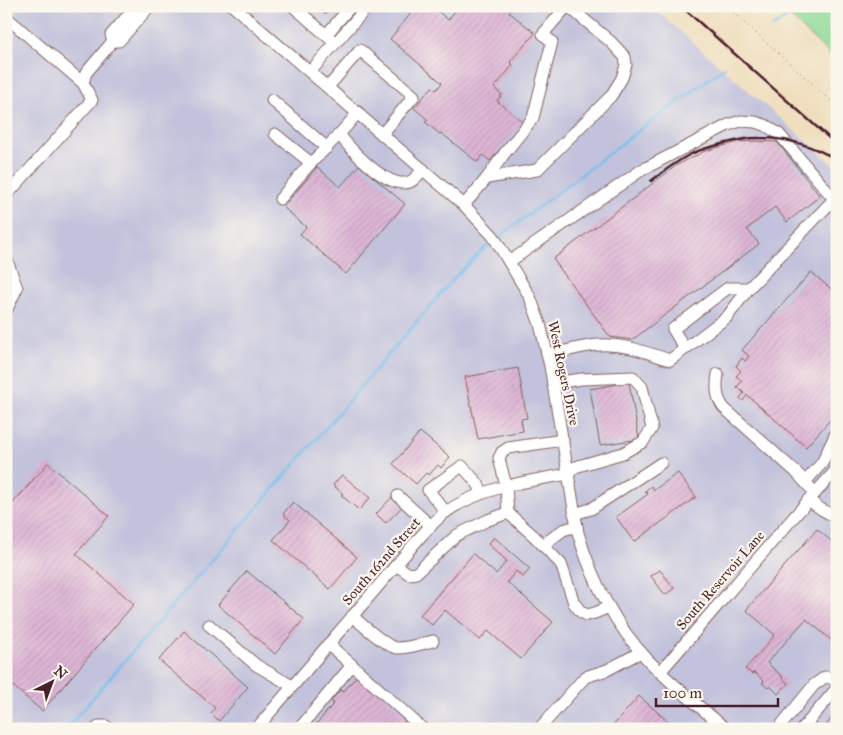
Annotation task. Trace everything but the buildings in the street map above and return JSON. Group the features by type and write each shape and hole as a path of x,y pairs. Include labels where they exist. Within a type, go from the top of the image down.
{"street":[{"path":"113,41 111,35 136,6"},
{"path":"83,83 86,73 113,41 119,41 150,6"},
{"path":"293,6 330,39"},
{"path":"310,72 351,6"},
{"path":"330,39 368,6"},
{"name":"West Rogers Drive","path":"234,7 464,205 496,240 521,281 536,311 544,338 563,440 574,514 584,553 594,578 626,633 641,652 720,727"},
{"path":"464,205 533,118 552,42 543,34 563,8 619,50 625,57 625,70 618,86 611,96 537,170 487,178"},
{"path":"6,16 83,83 92,100 6,196"},
{"path":"328,87 360,50 414,96 382,134"},
{"path":"272,100 327,148"},
{"path":"280,199 310,164 346,128 358,112"},
{"path":"509,262 640,171 728,125 741,121 765,125 779,134 834,199 749,288 727,317 670,360 642,350 609,345 596,345 548,355"},
{"path":"275,134 310,164"},
{"path":"339,134 347,145 380,175 395,182 405,184 413,180 423,169"},
{"path":"6,258 17,288 6,312"},
{"path":"686,349 673,329 728,288 749,288"},
{"path":"718,374 716,388 720,403 724,408 806,482 809,499 821,509 837,518"},
{"name":"South 162nd Street","path":"256,729 396,564 446,512 482,493 506,486 568,474 575,467 623,453 643,442 652,428 642,387 632,377 582,379 553,383"},
{"path":"806,482 822,463 837,431"},
{"path":"563,440 508,448 502,452 499,458 506,486 508,513 543,544 561,564 574,603 580,612 587,615 609,606"},
{"path":"574,514 591,509 662,463"},
{"path":"446,512 428,490 462,466 478,484 482,493"},
{"name":"South Reservoir Lane","path":"660,672 809,499 837,470"},
{"path":"398,496 431,526"},
{"path":"396,564 409,574 416,573 457,535 508,513"},
{"path":"543,544 563,530 577,526"},
{"path":"352,616 387,644 396,648 413,647 433,641"},
{"path":"209,625 256,665 292,686"},
{"path":"328,644 423,729"},
{"path":"539,729 585,678 607,670 641,652"},
{"path":"299,729 352,665"},
{"path":"778,729 814,685 825,677 837,680"},
{"path":"802,729 837,688"},
{"path":"96,729 100,726 106,726 109,729"}],"path":[{"path":"726,6 837,106"}],"shaded area":[{"path":"6,6 651,6 837,168 837,729 6,729"}],"green space":[{"path":"779,6 837,6 837,61"}],"waterway":[{"path":"772,28 798,9 809,6"},
{"path":"498,238 725,67"},
{"path":"66,729 455,277 493,242"}],"railway":[{"path":"681,6 837,145"},
{"path":"651,181 693,153 741,139 780,139 800,144 837,160"}]}
